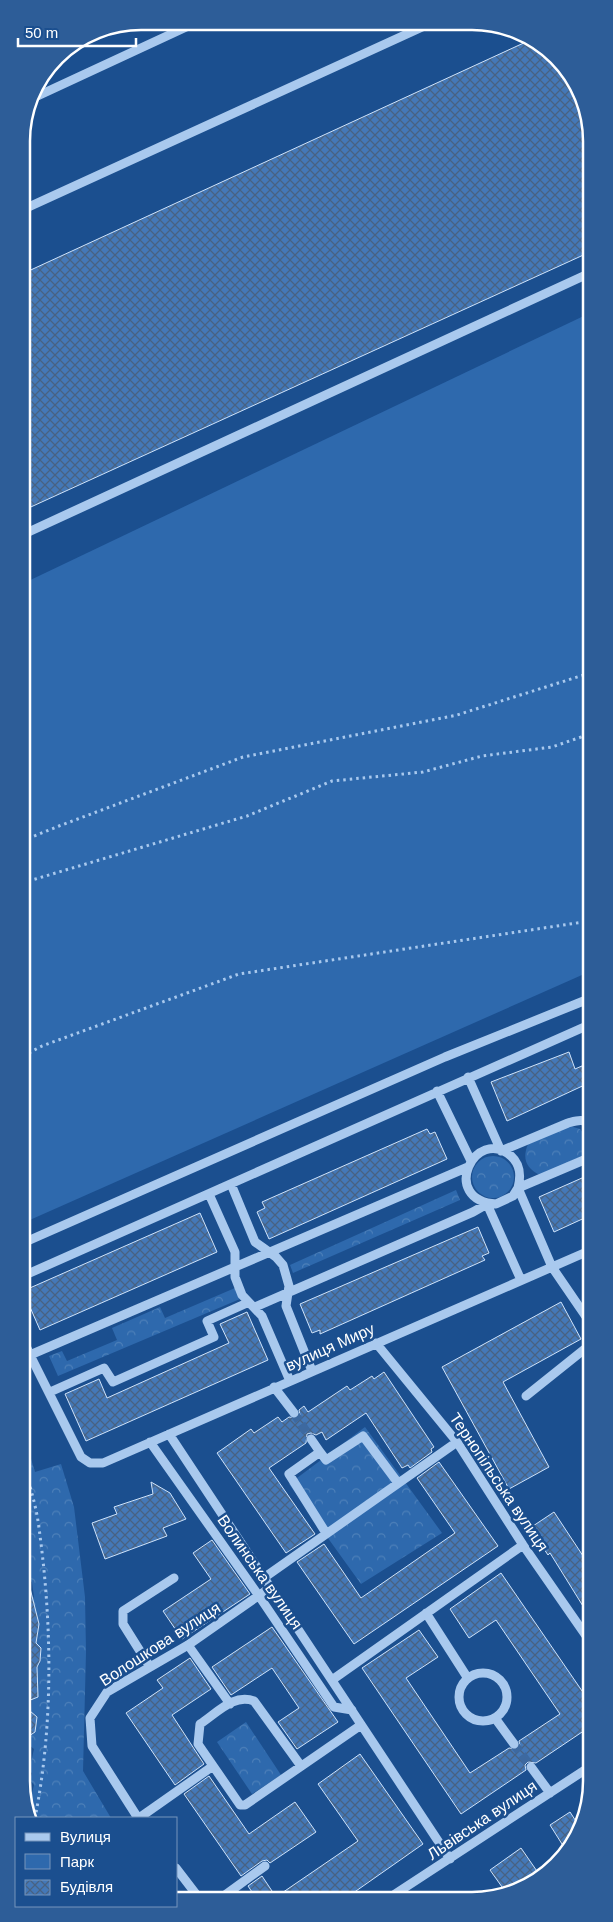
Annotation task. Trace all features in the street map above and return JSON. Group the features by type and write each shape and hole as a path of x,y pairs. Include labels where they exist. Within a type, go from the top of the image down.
{"street":[{"path":"39,95 180,30"},
{"path":"30,206 416,30"},
{"path":"30,531 583,276"},
{"path":"30,1240 445,1057 583,1001"},
{"path":"30,1273 583,1027"},
{"path":"468,1077 501,1151 515,1160 519,1169 518,1188 552,1267 583,1312"},
{"path":"437,1091 469,1164 466,1177 467,1186 478,1200 487,1204 520,1280"},
{"path":"30,1354 236,1267 469,1164 484,1151 501,1151 568,1123 583,1121"},
{"path":"30,1362 50,1392 104,1368 113,1382 214,1337 207,1321 288,1293 473,1212 487,1204 506,1202 518,1188 583,1160"},
{"path":"231,1184 255,1242 276,1257 283,1265 287,1276 288,1293 286,1306 312,1371"},
{"path":"209,1194 235,1252 237,1284 251,1305 262,1316 290,1381"},
{"name":"вулиця Миру","path":"50,1392 82,1457 90,1463 103,1462 583,1253"},
{"name":"Тернопільська вулиця","path":"376,1343 457,1442 523,1545 583,1631"},
{"path":"526,1396 583,1350"},
{"path":"274,1387 294,1413"},
{"name":"Волинська вулиця","path":"169,1434 265,1576 450,1859"},
{"path":"312,1439 326,1460 363,1436 398,1483"},
{"name":"Волинська вулиця","path":"150,1442 259,1596 334,1707 352,1710"},
{"path":"265,1576 457,1442"},
{"path":"320,1452 289,1474 326,1533"},
{"path":"332,1680 523,1545"},
{"path":"150,1667 124,1624 124,1612 174,1578"},
{"name":"Волошкова вулиця","path":"137,1817 92,1746 90,1718 107,1692 188,1645 271,1587"},
{"path":"426,1614 467,1677"},
{"path":"188,1645 230,1704"},
{"path":"481,1673 490,1674 503,1684 507,1697 506,1705 495,1718 477,1721 463,1712 459,1702 459,1693 467,1677 481,1673"},
{"path":"300,1766 254,1701 245,1698 237,1699 200,1724 198,1744 240,1804 245,1805 362,1725"},
{"path":"495,1718 514,1744"},
{"path":"139,1817 213,1766"},
{"path":"531,1767 550,1793"},
{"name":"Львівська вулиця","path":"399,1892 583,1772"},
{"path":"228,1892 265,1866"},
{"path":"178,1871 194,1892"}],"path":[{"path":"30,839 243,757 457,715 583,675"},
{"path":"31,880 247,816 332,781 423,772 482,756 552,747 583,736"},
{"path":"30,1052 42,1046 239,974 583,922"},
{"path":"30,1489 38,1520 48,1629 47,1704 43,1778 36,1815"}],"green space":[{"path":"583,316 583,975 30,1220 30,580"},
{"path":"570,1126 580,1129 583,1133 583,1155 540,1175 531,1169 526,1162 525,1154 528,1144"},
{"path":"497,1156 505,1159 511,1165 514,1177 511,1189 505,1195 489,1198 481,1195 475,1189 472,1173 475,1165 481,1159"},
{"path":"456,1190 460,1200 293,1273 290,1265"},
{"path":"235,1288 240,1299 58,1376 49,1356 62,1351 67,1361 117,1340 112,1328 160,1307 165,1318"},
{"path":"365,1427 442,1533 361,1584 289,1484"},
{"path":"30,1456 35,1472 61,1464 74,1507 85,1597 86,1652 83,1771 110,1817 36,1817 31,1797 34,1785 30,1780 32,1773 30,1772 30,1767 34,1749 30,1746 30,1730 32,1700 37,1695 37,1667 40,1664 41,1648 35,1646 30,1608 30,1599 34,1597 32,1582 30,1580"},
{"path":"246,1722 281,1775 252,1794 217,1742"}],"building":[{"path":"524,43 551,62 568,85 577,105 581,119 583,141 583,255 30,507 30,270"},
{"path":"569,1052 575,1069 583,1066 583,1086 507,1121 491,1082"},
{"path":"427,1129 430,1134 435,1132 447,1159 269,1239 257,1212 265,1208 262,1202"},
{"path":"583,1178 583,1219 554,1232 539,1197"},
{"path":"200,1213 217,1252 40,1330 30,1307 30,1288"},
{"path":"478,1227 489,1253 482,1256 485,1260 320,1334 320,1330 312,1333 300,1304"},
{"path":"561,1302 581,1339 503,1382 549,1467 509,1489 442,1367"},
{"path":"247,1312 268,1360 86,1441 65,1394 99,1379 107,1398 229,1343 220,1324"},
{"path":"384,1372 434,1447 431,1449 432,1452 410,1468 408,1465 402,1468 366,1413 326,1440 322,1432 316,1435 307,1434 306,1443 269,1468 315,1534 286,1553 217,1453 251,1429 254,1433 278,1417 282,1422 289,1417 297,1418 300,1415 299,1410 304,1406 308,1412 347,1386 350,1390 372,1376 374,1379"},
{"path":"439,1462 498,1546 354,1644 297,1562 324,1544 361,1598 455,1533 417,1478"},
{"path":"151,1482 170,1493 186,1519 163,1528 167,1536 105,1559 92,1523 117,1514 114,1507 153,1494"},
{"path":"554,1512 583,1556 583,1606 550,1553 548,1555 530,1528"},
{"path":"212,1540 250,1594 182,1639 163,1611 211,1579 193,1553"},
{"path":"501,1573 583,1692 583,1731 536,1763 528,1762 525,1765 526,1770 461,1814 362,1668 419,1630 438,1657 406,1678 470,1773 509,1748 517,1749 520,1746 519,1741 560,1714 496,1620 469,1638 450,1609"},
{"path":"30,1588 39,1624 36,1643 41,1648 40,1661 37,1667 38,1697 30,1700"},
{"path":"272,1627 338,1722 297,1749 278,1722 299,1708 272,1668 231,1695 212,1667"},
{"path":"190,1658 211,1689 172,1715 204,1764 175,1785 126,1713 163,1688 157,1680"},
{"path":"30,1711 37,1717 35,1732 30,1735"},
{"path":"360,1754 423,1844 355,1892 283,1892 358,1841 318,1784"},
{"path":"209,1776 249,1834 295,1802 316,1832 270,1863 267,1860 262,1861 241,1876 184,1794"},
{"path":"570,1812 576,1821 563,1845 550,1825"},
{"path":"521,1848 537,1871 515,1884 502,1888 490,1870"},
{"path":"262,1876 273,1892 252,1892 248,1886"}],"tunnel":[{"path":"294,1413 311,1439"},
{"path":"514,1744 531,1767"}]}
